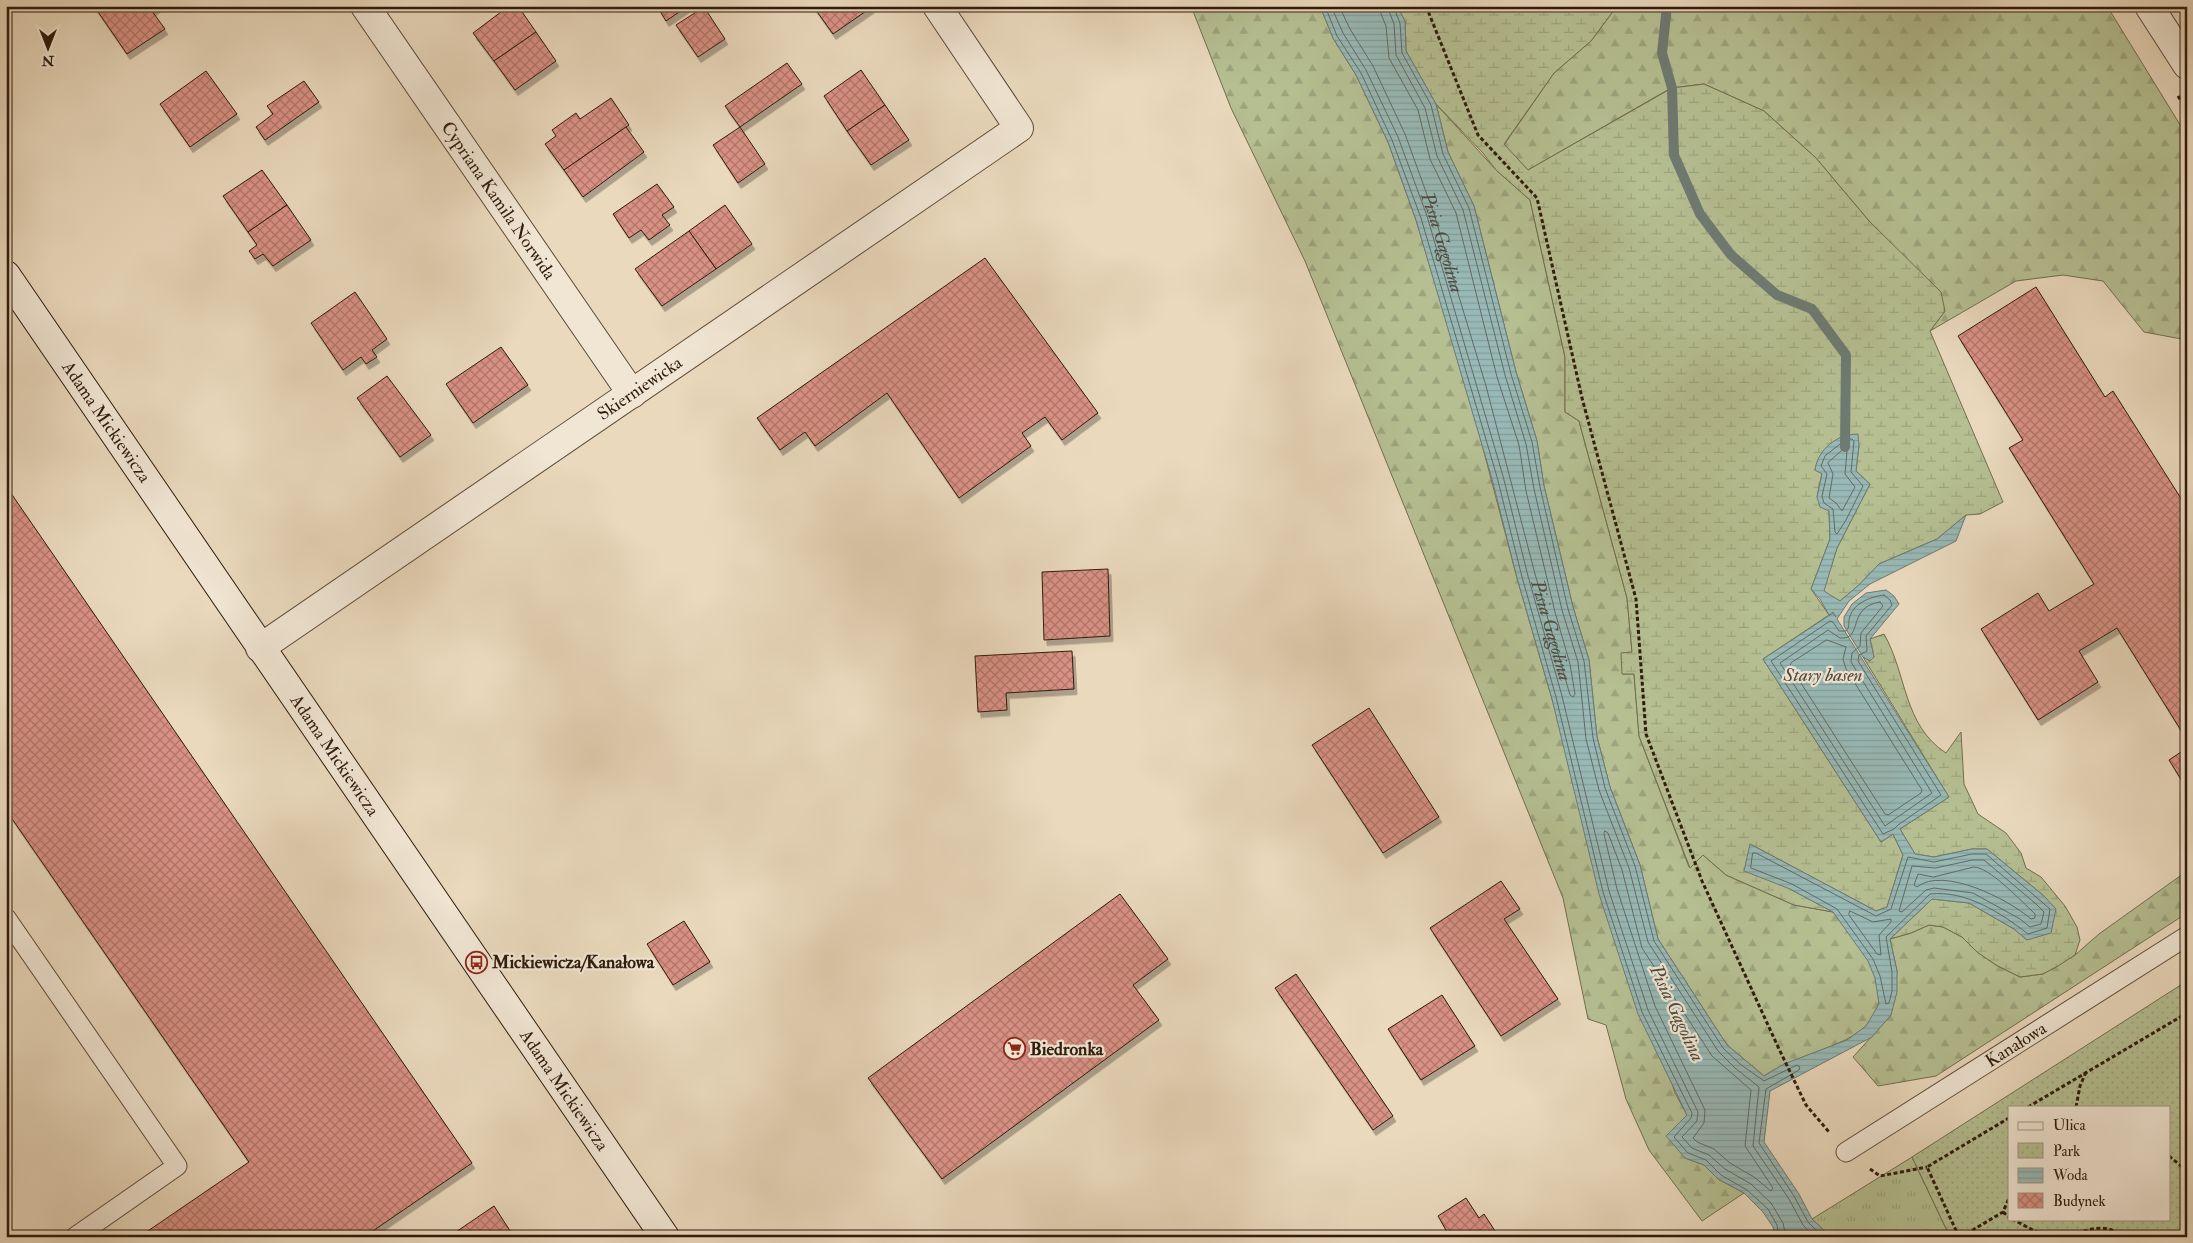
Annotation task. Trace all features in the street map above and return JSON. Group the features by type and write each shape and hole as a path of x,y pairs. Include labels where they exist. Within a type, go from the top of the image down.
{"street":[{"name":"Cypriana Kamila Norwida","path":"366,6 632,394"},
{"name":"Skierniewicka","path":"260,648 1019,128 937,6"},
{"path":"2149,6 2187,66"},
{"name":"Adama Mickiewicza","path":"6,275 665,1237"}],"lane":[{"path":"6,918 177,1166 75,1237"},
{"name":"Kanałowa","path":"1846,1152 2187,936"}],"path":[{"path":"1426,6 1478,135 1537,198 1582,398 1636,599 1646,734 1702,881 1797,1089 1806,1105 1846,1152 1880,1176 1927,1167 2008,1119"},
{"path":"2030,1106 2187,1013"},
{"path":"2076,1106 2080,1086 2087,1072"},
{"path":"2170,1157 2187,1171"},
{"path":"1927,1167 1960,1237 2003,1212 2008,1200"},
{"path":"2003,1212 2008,1216"},
{"path":"2014,1220 2046,1237"},
{"path":"2072,1237 2079,1232 2097,1228 2119,1233 2122,1237"}],"green space":[{"path":"1191,6 1320,6 1333,38 1356,75 1388,142 1416,220 1468,391 1517,578 1552,699 1675,1093 1687,1115 1679,1123 1685,1158 1704,1165 1718,1179 1744,1193 1702,1221 1649,1150 1626,1099 1606,1025 1588,1019 1563,898 1305,261 1231,108"},
{"path":"1397,6 1617,6 1591,41 1554,73 1504,144 1528,170 1672,88 1704,84 1764,111 1816,158 1869,221 1941,292 1945,311 1930,331 2003,502 1980,514 1966,515 1937,539 1879,564 1840,601 1823,592 1837,548 1870,484 1856,471 1859,445 1846,434 1835,441 1822,453 1815,470 1822,473 1817,497 1829,511 1830,539 1811,589 1829,615 1763,659 1881,842 1893,834 1903,855 1887,907 1876,911 1750,844 1790,889 1833,912 1794,905 1726,875 1703,855 1690,868 1639,736 1634,674 1622,674 1621,653 1632,652 1627,598 1579,421 1565,412 1565,357 1530,200 1496,170 1483,153 1436,104 1406,51 1405,21"},
{"path":"1617,6 1658,6 1667,11 1676,6 2107,6 2187,136 2187,340 2144,332 2103,281 2063,275 2016,281 1930,331 1945,311 1816,158 1764,111 1704,84 1671,88 1528,170 1504,145 1554,73 1591,41"},
{"path":"1436,104 1496,170 1530,200 1565,357 1565,412 1579,421 1627,598 1632,652 1623,674 1634,674 1639,736 1689,867 1703,855 1726,875 1794,905 1833,912 1869,962 1878,986 1878,1006 1870,1021 1858,1033 1841,1042 1781,1066 1764,1076 1727,1045 1658,939 1640,865 1610,787 1597,737 1589,660 1573,607 1544,486 1537,441 1516,372 1474,206 1448,152"},
{"path":"1884,634 1892,649 1908,698 1921,728 1946,753 1961,732 1964,784 1978,814 2006,833 2021,853 2026,868 2041,877 2065,906 2077,927 2080,940 2075,955 2043,974 2020,977 1996,965 1977,952 1962,937 1943,927 1929,925 1890,939 1932,899 1969,903 2014,929 2027,940 2044,896 1987,849 1972,849 1934,857 1915,854 1900,829 1949,797 1863,657 1870,661 1874,657 1870,639"},
{"path":"2187,871 2187,913 1936,1076 1878,1086 1853,1057 1891,1015 1897,971 1890,939 1929,925 1943,927 1962,937 1977,952 1996,965 2020,977 2043,974 2075,955 2099,934"},
{"path":"2187,981 2187,1237 1950,1237 1912,1157"},
{"path":"1912,1157 1950,1237 1831,1237 1812,1219"}],"water":[{"name":"Pisia Gągolina","path":"1320,6 1397,6 1405,21 1406,51 1436,104 1448,152 1474,206 1516,372 1537,441 1544,486 1573,607 1589,660 1597,737 1610,787 1640,865 1658,939 1727,1045 1764,1076 1784,1064 1847,1040 1866,1026 1879,1004 1875,978 1868,961 1833,912 1790,889 1744,871 1750,844 1876,911 1887,907 1903,855 1893,834 1881,842 1763,659 1833,613 1836,617 1833,612 1829,615 1820,599 1811,589 1830,539 1829,511 1820,507 1817,497 1822,474 1815,470 1817,462 1824,449 1830,444 1843,437 1858,434 1859,445 1856,471 1870,484 1837,548 1824,591 1840,601 1879,564 1937,539 1966,515 1956,541 1870,584 1849,601 1837,619 1949,797 1900,829 1915,854 1934,857 1972,849 1987,849 2044,896 2056,909 2051,933 2027,940 2014,929 1969,903 1932,899 1890,939 1897,971 1897,992 1891,1015 1872,1037 1770,1091 1764,1142 1799,1194 1812,1219 1831,1237 1775,1237 1773,1227 1763,1212 1744,1193 1718,1179 1704,1165 1685,1158 1666,1136 1687,1115 1638,1014 1599,894 1552,699 1517,578 1492,479 1416,220 1388,142 1356,75 1333,38"},
{"name":"Stary basen","path":"1886,590 1894,596 1899,604 1870,639 1874,657 1870,661 1863,657 1844,626 1844,617 1852,604 1866,593"}],"building":[{"path":"94,6 158,6 152,11 165,29 127,54"},
{"path":"509,6 518,6 536,32 494,61 473,33"},
{"path":"657,6 688,6 666,21"},
{"path":"813,6 872,6 872,7 833,34"},
{"path":"704,7 725,39 698,57 676,25"},
{"path":"536,32 556,61 515,90 494,61"},
{"path":"787,63 802,84 740,127 725,106"},
{"path":"861,70 885,105 847,131 824,96"},
{"path":"206,71 237,114 190,147 160,104"},
{"path":"304,81 319,102 265,140 256,127 273,114 267,106"},
{"path":"611,98 629,125 564,170 545,144 556,136 552,130 576,113 580,119"},
{"path":"885,105 909,140 871,165 847,131"},
{"path":"626,127 644,152 583,197 564,170"},
{"path":"740,127 765,164 738,183 713,145"},
{"path":"262,170 287,205 248,232 223,196"},
{"path":"657,184 674,207 662,215 670,225 649,240 641,230 629,238 613,214"},
{"path":"287,205 311,240 273,266 263,254 255,259 249,251 257,245 248,232"},
{"path":"725,205 752,244 716,269 689,231"},
{"path":"689,231 716,269 662,306 635,269"},
{"path":"985,258 1098,413 1062,440 1045,417 1022,433 1031,446 959,498 887,393 815,446 805,432 780,450 757,418"},
{"path":"2036,287 2105,397 2113,391 2187,508 2187,740 2117,628 2079,651 2098,682 2038,720 1981,629 2038,593 2049,611 2094,584 2009,448 2023,440 1958,336"},
{"path":"355,292 387,339 372,350 377,357 366,364 361,357 343,370 311,323"},
{"path":"501,347 528,385 473,423 446,384"},
{"path":"387,376 431,435 400,457 357,398"},
{"path":"6,486 472,1163 364,1237 139,1237 249,1162 6,810"},
{"path":"1108,569 1110,636 1044,640 1042,572"},
{"path":"1072,651 1074,689 1006,693 1007,710 978,712 975,656"},
{"path":"1369,708 1439,817 1383,853 1312,745"},
{"path":"2187,748 2187,789 2169,760"},
{"path":"1501,881 1520,909 1504,919 1558,999 1501,1036 1430,928"},
{"name":"Biedronka","path":"1120,894 1168,959 1133,985 1159,1020 942,1179 868,1078"},
{"path":"684,921 710,962 673,985 647,944"},
{"path":"1296,974 1393,1116 1373,1130 1275,988"},
{"path":"1442,995 1475,1046 1421,1080 1388,1029"},
{"path":"1466,1198 1479,1218 1484,1214 1499,1237 1450,1237 1438,1216"},
{"path":"494,1206 514,1237 450,1236"}],"waterway":[{"path":"1667,6 1662,53 1672,88 1674,155 1700,214 1731,255 1777,295 1812,309 1846,355 1845,447"}],"place":[{"name":"Mickiewicza/Kanałowa","path":"476,962"},
{"name":"Biedronka","path":"1014,1049"}]}
